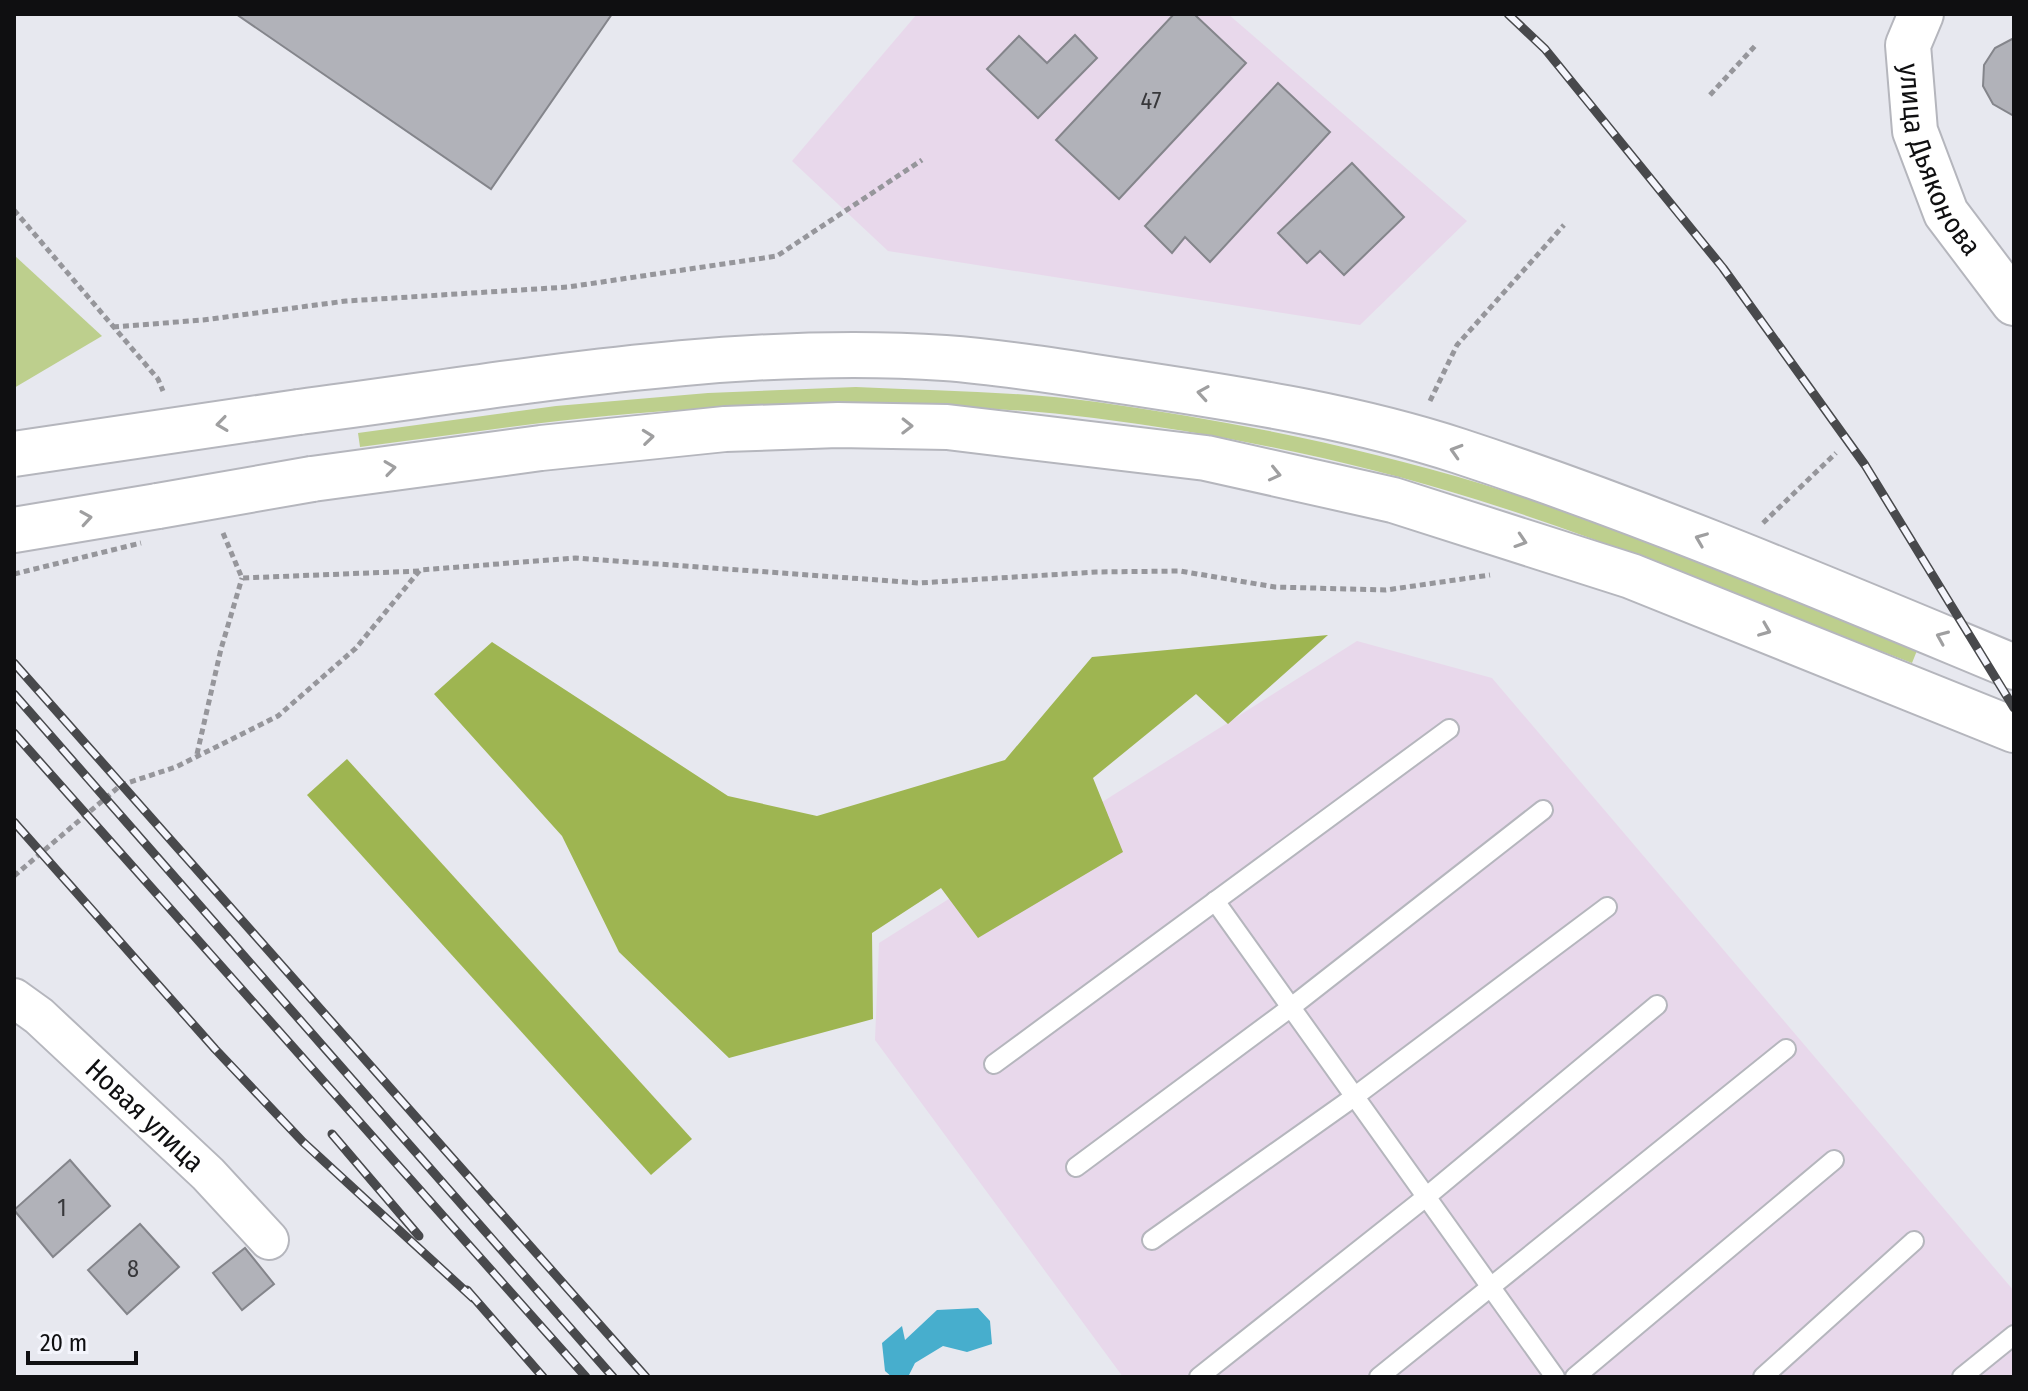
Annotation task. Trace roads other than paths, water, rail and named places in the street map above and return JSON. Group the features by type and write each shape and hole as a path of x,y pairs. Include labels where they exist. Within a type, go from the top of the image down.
{"main road":[{"name":"улица Дьяконова","path":"1914,30 1915,131 1946,213 2014,303"},
{"path":"14,454 299,412 721,362 835,357 944,358 1249,400 1375,428 1457,451 1658,522 2014,667"},
{"path":"14,530 312,479 541,448 725,429 838,425 947,427 1206,458 1393,500 1631,576 2014,730"}],"street":[{"name":"Новая улица","path":"14,998 39,1016 208,1174 269,1240"}],"lane":[{"path":"994,1064 1449,729"},
{"path":"1076,1167 1290,1008 1543,810"},
{"path":"1215,901 1555,1377"},
{"path":"1152,1240 1354,1097 1607,907"},
{"path":"1199,1377 1426,1197 1657,1005"},
{"path":"1379,1377 1786,1049"},
{"path":"1575,1377 1834,1160"},
{"path":"1763,1377 1914,1241"},
{"path":"1962,1377 2014,1335"}],"water":[{"path":"978,1308 990,1321 992,1344 967,1352 943,1346 915,1363 908,1377 892,1377 885,1371 882,1343 902,1326 905,1340 937,1310"}],"railway":[{"path":"1508,14 1545,49 1723,268 1865,465 2014,708"},
{"path":"14,663 646,1377"},
{"path":"14,694 613,1377"},
{"path":"14,733 586,1377"},
{"path":"14,822 215,1049 303,1142 473,1298"},
{"path":"332,1134 419,1236"},
{"path":"467,1290 543,1377"}]}
